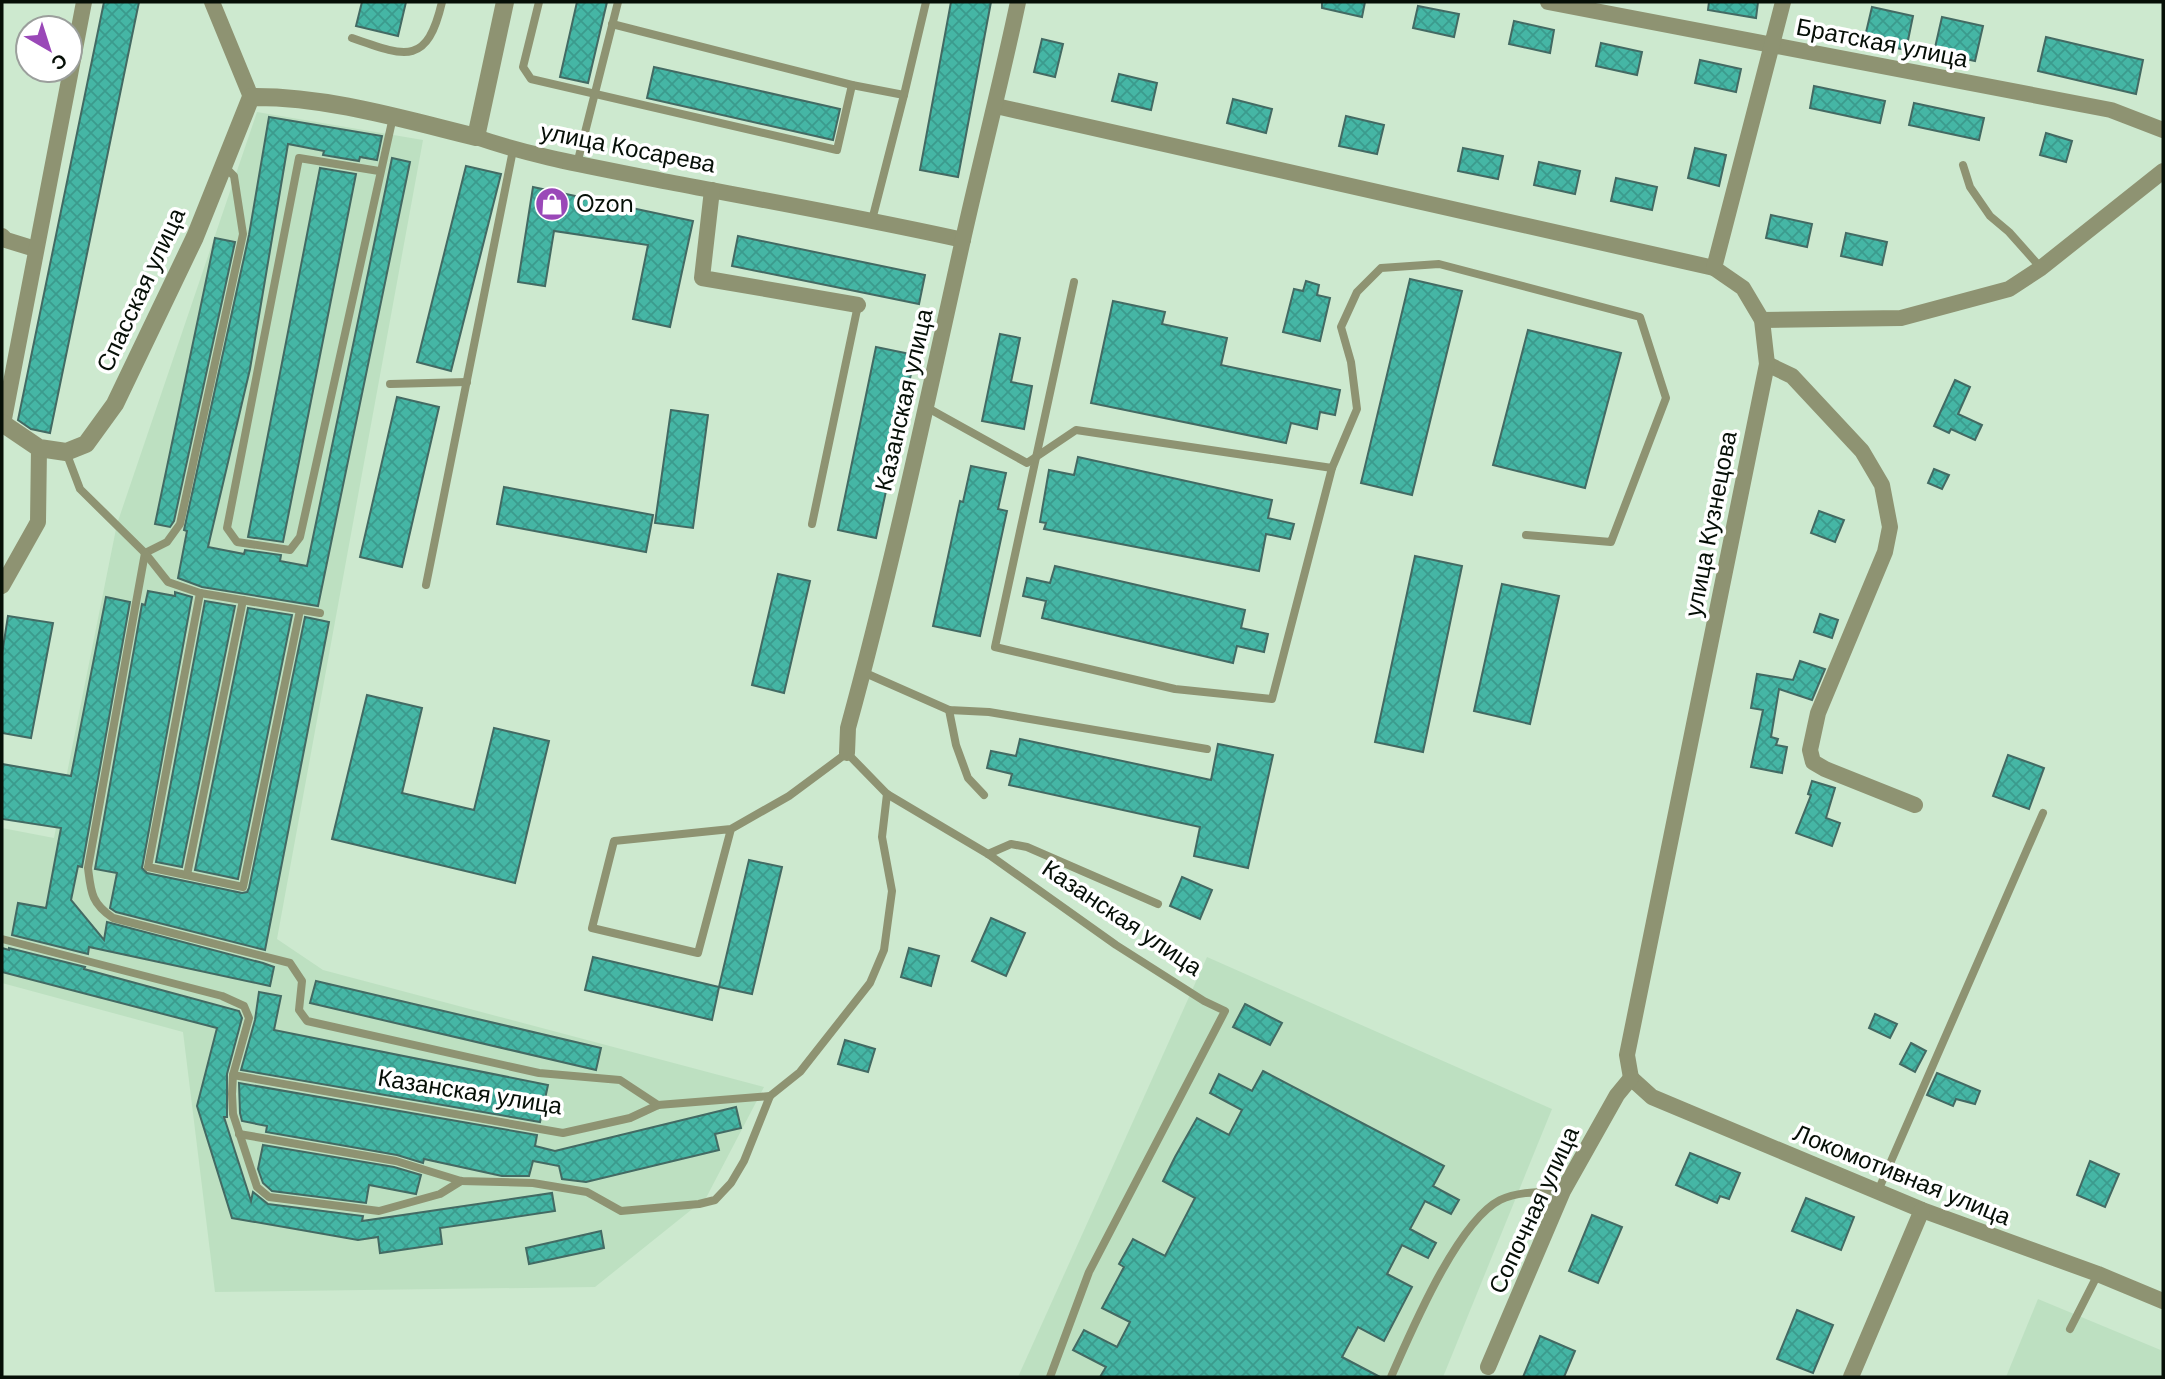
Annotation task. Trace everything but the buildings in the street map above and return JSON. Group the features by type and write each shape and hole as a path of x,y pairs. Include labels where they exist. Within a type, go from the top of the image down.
{"street":[{"path":"65,452 39,448 2,423 83,2"},
{"path":"212,2 251,97"},
{"path":"476,137 505,2"},
{"name":"Казанская улица","path":"847,753 848,728 926,407 1018,2"},
{"name":"Братская улица","path":"1548,2 2110,110 2163,130"},
{"path":"996,106 1714,268 1783,2"},
{"name":"улица Косарева","path":"251,97 286,96 393,117 476,137 513,150 577,164 963,240"},
{"name":"Спасская улица","path":"65,452 86,444 115,404 195,237 251,97"},
{"path":"1762,320 1900,318 2009,289 2040,268 2163,171"},
{"path":"712,190 702,278 858,305"},
{"path":"2,236 6,240 35,248"},
{"name":"улица Кузнецова","path":"1631,1078 1627,1055 1767,364 1762,320 1743,288 1714,268"},
{"path":"1767,364 1793,376 1862,451 1882,485 1890,527 1885,552 1818,713 1810,750 1813,762 1915,805"},
{"path":"3,580 38,522 39,448"},
{"name":"Сопочная улица","path":"1488,1367 1563,1191 1618,1095 1631,1078"},
{"name":"Локомотивная улица","path":"1631,1078 1652,1097 1922,1210 2098,1274 2163,1301"},
{"path":"1851,1377 1922,1210"}],"lane":[{"path":"352,38 386,50 412,52 427,43 436,28 442,2"},
{"path":"539,2 523,67 531,79 837,150 852,85"},
{"path":"577,164 618,2"},
{"path":"872,220 926,2"},
{"path":"612,24 852,85 904,95"},
{"path":"379,171 299,158 227,528 237,542 290,550 300,537 393,117"},
{"path":"426,585 513,150"},
{"path":"145,553 167,542 180,524 243,234 234,176 223,165"},
{"path":"1963,165 1970,187 1990,216 2009,232 2040,268"},
{"path":"1074,282 995,647 1175,689 1272,699 1332,468 1357,409 1351,362 1341,327 1357,292 1381,268 1438,264 1640,317 1666,398 1611,542 1526,535"},
{"path":"812,524 858,305"},
{"path":"390,384 467,382"},
{"path":"926,407 1027,463 1076,430 1332,468"},
{"path":"65,452 80,489 145,553 168,582 200,593 320,613"},
{"path":"145,553 88,868 92,897 101,910 113,918 290,963 302,981 299,1010 307,1021 539,1073 620,1080 658,1105"},
{"path":"200,593 148,867 243,887 300,610"},
{"path":"187,875 243,600"},
{"path":"863,671 949,710 989,712 1207,749"},
{"path":"949,710 956,745 968,778 984,795"},
{"path":"731,829 698,953 592,928 614,841 731,829 789,796 847,753"},
{"name":"Казанская улица","path":"847,753 887,794 988,854 1116,945 1225,1011 1089,1272 1050,1377"},
{"path":"239,1134 396,1161 461,1181 533,1183 587,1192 621,1211 699,1204 715,1200 731,1183 744,1161 770,1096 800,1072 870,983 884,950 892,891 882,836 887,794"},
{"path":"1878,1191 2043,813"},
{"path":"988,854 1011,844 1027,846 1158,904"},
{"path":"2,939 222,996 244,1006 249,1018 233,1076 233,1114 257,1187 269,1196 379,1211 440,1194 461,1181"},
{"name":"Казанская улица","path":"233,1076 563,1133 630,1118 658,1105 770,1096"},
{"path":"1391,1377 1424,1304 1470,1226 1497,1201 1515,1194 1563,1191"},
{"path":"2070,1329 2098,1274"}],"shaded area":[{"path":"257,112 423,140 277,939 323,970 764,1087 706,1198 595,1287 215,1292 183,1032 2,983 2,828 54,838 117,524"},
{"path":"1207,957 1552,1109 1443,1377 1018,1377"},
{"path":"2038,1299 2163,1351 2163,1377 2006,1377"}],"place":[{"name":"Ozon","path":"552,204"}]}
